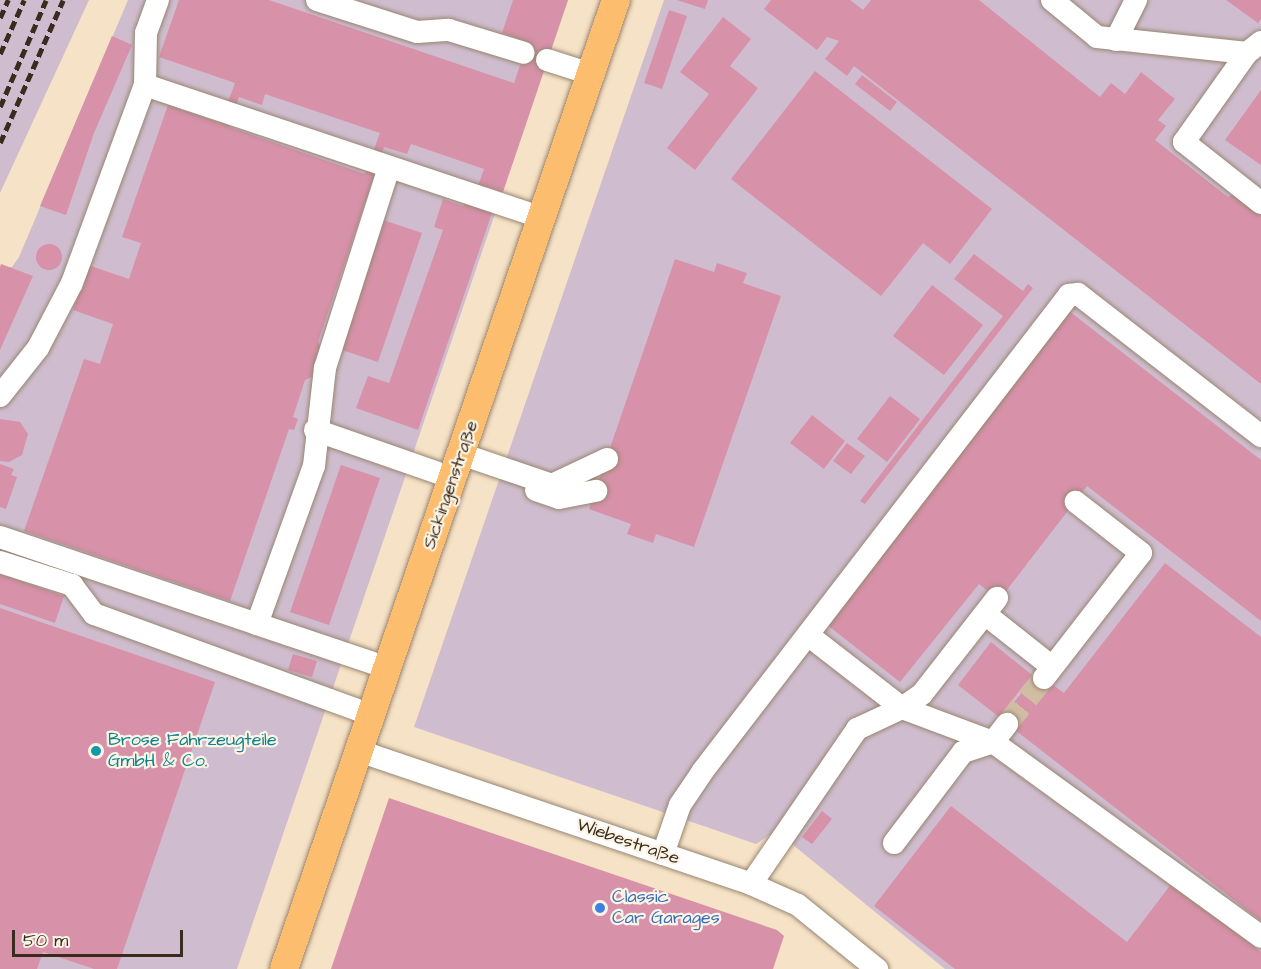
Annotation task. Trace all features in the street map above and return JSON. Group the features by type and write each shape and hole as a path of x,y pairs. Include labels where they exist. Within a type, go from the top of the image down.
{"main road":[{"name":"Sickingenstraße","path":"284,969 616,0"}],"street":[{"path":"0,396 38,348 72,283 145,85 146,33 158,0"},
{"path":"317,0 376,9 417,32 449,30 524,53"},
{"path":"1052,0 1097,37 1254,47"},
{"path":"1116,40 1136,0"},
{"path":"1254,47 1179,148 1261,203"},
{"path":"548,60 591,74"},
{"path":"145,85 542,218"},
{"path":"257,624 314,466 315,430 325,368 389,168"},
{"path":"663,854 680,805 1069,296 1078,294 1261,436"},
{"path":"315,430 457,465 552,485 607,459"},
{"path":"457,465 559,498 596,491"},
{"path":"751,884 857,729 902,708 922,694 991,606 1048,672 1141,553 1076,502"},
{"path":"0,537 388,668"},
{"path":"0,562 72,585 94,614 372,715"},
{"path":"808,635 902,708 993,742 1261,937"},
{"path":"894,843 963,752 993,742 1007,724"},
{"name":"Wiebestraße","path":"359,752 751,884 798,905 877,969"}],"shaded area":[{"path":"0,0 89,0 0,193"},
{"path":"128,0 568,0 237,969 0,969 0,267 12,267 19,257"},
{"path":"664,0 1261,0 1261,969 945,969 776,831 756,844 414,727"}],"building":[{"path":"179,0 269,0 514,83 528,42 502,33 513,0 568,0 503,192 485,186 478,205 493,210 418,430 356,408 368,376 389,383 443,230 434,227 443,199 463,206 465,201 472,203 484,169 411,144 407,154 384,147 318,342 321,348 312,377 305,380 293,417 298,419 294,430 289,429 230,601 24,531 84,359 100,364 113,324 73,310 88,265 129,279 141,243 122,237 168,105 220,123 235,83 159,57","holes":["265,94 380,133 365,174 229,127 239,97 262,105"]},
{"path":"677,0 708,0 705,9"},
{"path":"771,0 850,0 863,10 871,0 979,0 1100,97 1111,83 1125,94 1141,72 1175,99 1158,120 1166,126 1155,140 1228,197 1238,190 1261,208 1261,384 854,66 847,76 825,59 839,41 827,37 817,50 764,9"},
{"path":"1226,0 1261,0 1261,19 1258,23"},
{"path":"669,10 687,16 662,89 644,83"},
{"path":"723,17 751,39 730,66 758,88 695,170 667,148 709,94 680,72"},
{"path":"112,36 132,45 94,133 66,215 40,206"},
{"path":"815,71 992,209 950,264 923,243 881,296 731,179"},
{"path":"862,75 897,102 890,111 855,84"},
{"path":"1261,90 1261,165 1225,140"},
{"path":"383,220 422,233 378,362 339,349"},
{"path":"49,244 58,248 62,257 58,266 49,270 40,266 36,257 40,248"},
{"path":"974,254 1023,291 1028,284 1033,288 865,504 860,501 1003,316 954,279"},
{"path":"675,259 714,272 717,263 747,273 743,283 781,296 694,547 656,534 653,543 627,534 631,524 589,509"},
{"path":"1,264 33,276 0,350 0,267"},
{"path":"932,285 983,325 944,375 893,336"},
{"path":"1069,311 1261,460 1261,621 1087,486 999,600 979,584 900,682 826,624"},
{"path":"890,396 920,419 887,462 857,439"},
{"path":"812,415 845,441 824,469 790,443"},
{"path":"0,419 20,422 28,434 22,455 9,462 0,461"},
{"path":"847,443 865,456 851,474 833,461"},
{"path":"0,464 14,469 11,475 17,477 6,509 0,507"},
{"path":"341,465 380,478 329,625 290,612"},
{"path":"1165,563 1261,637 1261,921 1001,719 1037,673 1064,693"},
{"path":"0,574 64,596 55,623 0,604"},
{"name":"Brose Fahrzeugteile GmbH & Co.","path":"0,608 215,682 117,969 94,969 43,952 37,969 0,969"},
{"path":"991,642 1032,675 999,717 958,685"},
{"path":"293,654 317,661 312,677 288,670"},
{"path":"389,798 777,930 784,936 773,969 331,969"},
{"path":"951,806 1127,942 1172,883 1261,952 1261,969 955,969 874,906"},
{"path":"822,811 832,819 812,844 802,837"}],"tunnel":[{"path":"1007,724 1044,678"}],"railway":[{"path":"0,18 8,0"},
{"path":"0,54 24,0"},
{"path":"0,107 46,0"},
{"path":"0,143 63,0"}],"place":[{"name":"Brose Fahrzeugteile GmbH & Co.","path":"96,751"},
{"name":"Classic Car Garages","path":"600,908"}]}
